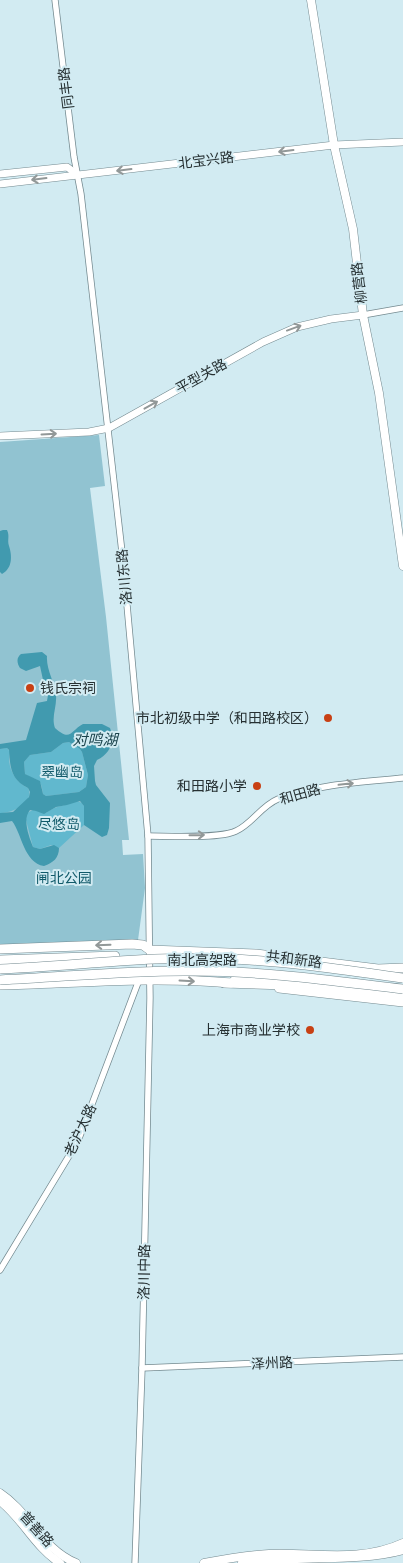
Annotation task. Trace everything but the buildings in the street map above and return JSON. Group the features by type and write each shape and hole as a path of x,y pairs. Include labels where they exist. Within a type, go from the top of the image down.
{"main road":[{"name":"柳营路","path":"312,0 334,146 353,229 363,315 379,394 403,566"},
{"name":"共和新路","path":"0,949 132,944 143,945 150,950 256,954 378,969 403,974"},
{"name":"共和新路","path":"0,965 144,956 150,950"},
{"path":"0,960 115,956 165,959"},
{"name":"南北高架路","path":"0,969 165,959 228,959 322,967 403,978"},
{"name":"共和新路","path":"378,969 403,968"},
{"name":"南北高架路","path":"0,980 195,970 302,978 403,993"},
{"name":"共和新路","path":"224,983 252,978 403,993"},
{"name":"共和新路","path":"0,985 176,980 317,991 403,1002"},
{"path":"224,983 270,983 403,993"},
{"name":"普善路","path":"0,1493 12,1502 47,1544 76,1563"},
{"name":"普善路","path":"0,1501 17,1518 42,1549 60,1563"},
{"path":"204,1563 270,1554 347,1556 385,1550 403,1543"},
{"path":"242,1563 287,1560 347,1563 387,1557 403,1550"}],"street":[{"name":"同丰路","path":"55,0 74,157 78,175"},
{"name":"北宝兴路","path":"0,184 334,146 403,142"},
{"name":"北宝兴路","path":"0,174 66,167 78,175"},
{"name":"洛川东路","path":"78,175 109,428 148,836 150,980"},
{"name":"平型关路","path":"0,436 89,432 109,428 263,342 297,326 403,308"},
{"name":"和田路","path":"148,836 230,833 245,825 264,808 286,797 334,785 403,778"},
{"name":"老沪太路","path":"0,1270 78,1141 139,980"},
{"name":"洛川中路","path":"135,1563 142,1368 150,980"},
{"name":"泽州路","path":"142,1368 403,1357"}],"green space":[{"name":"闸北公园","path":"99,435 105,486 90,488 106,617 129,840 122,840 123,855 143,854 145,888 138,940 0,946 0,442"},
{"name":"翠幽岛","path":"69,742 82,752 88,775 86,787 79,792 46,796 43,794 40,782 25,774 24,762 30,755 51,752 63,743"},
{"path":"7,748 10,752 9,763 13,773 19,782 28,788 29,793 25,803 21,806 5,813 0,813 0,749"},
{"name":"尽悠岛","path":"77,801 84,806 84,825 59,848 51,845 40,849 33,847 26,820 27,813 33,810 46,813 54,808"}],"water":[{"path":"0,531 8,532 11,557 10,565 2,574 0,572"},
{"name":"对鸣湖","path":"42,652 47,656 56,696 55,728 67,735 83,724 102,724 110,728 112,738 108,751 97,760 94,766 96,785 110,803 107,835 102,837 84,825 84,806 80,801 56,807 44,814 30,810 26,823 33,847 40,849 54,845 59,848 55,860 44,866 32,860 12,821 0,823 0,813 13,812 29,797 30,792 15,777 12,772 9,750 7,748 0,749 0,744 26,740 37,703 47,701 48,695 40,666 26,671 20,668 18,657 21,654","holes":["69,742 80,749 88,775 86,787 79,792 46,796 43,794 40,781 25,774 24,762 30,755 51,752 63,743"]}],"place":[{"name":"钱氏宗祠","path":"30,688"},
{"name":"市北初级中学（和田路校区）","path":"328,718"},
{"name":"和田路小学","path":"257,786"},
{"name":"上海市商业学校","path":"310,1030"}]}
